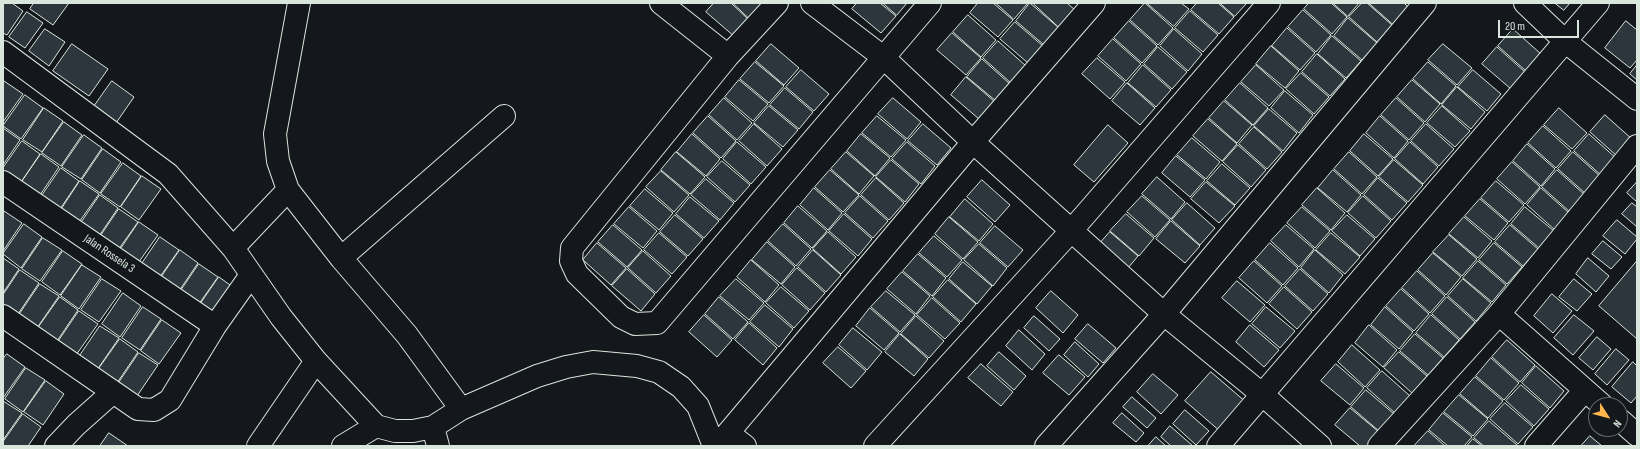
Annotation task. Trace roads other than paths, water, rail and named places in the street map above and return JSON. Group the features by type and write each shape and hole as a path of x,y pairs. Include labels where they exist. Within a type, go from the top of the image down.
{"street":[{"path":"299,3 295,33 275,134 278,161 288,190 341,258 407,335 461,409"},
{"path":"661,3 728,56"},
{"path":"777,3 728,56 572,248 571,261 577,274 621,317 635,324 657,323 930,3"},
{"path":"812,3 883,57 973,142 1164,314 1263,395 1320,446"},
{"path":"3,52 168,174 233,248 281,317 316,361 376,426 395,431 413,431 436,436 461,409 537,376 566,367 593,362 637,366 659,372 681,388 698,406 726,443 973,142 1094,3"},
{"path":"876,446 1071,231 1269,3"},
{"path":"1046,446 1164,314 1425,3"},
{"path":"1524,3 1566,42 1637,99"},
{"path":"1218,446 1598,3"},
{"path":"341,258 504,116"},
{"path":"1379,446 1499,314 1637,146"},
{"name":"Jalan Rossela 3","path":"3,182 215,326"},
{"path":"233,248 288,190"},
{"path":"3,316 138,409 154,410 170,400 215,326 251,275"},
{"path":"1499,314 1593,397"},
{"path":"258,446 316,361"},
{"path":"1536,446 1585,390"},
{"path":"56,446 76,425 113,392"},
{"path":"343,446 376,426"},
{"path":"1628,427 1637,435"}]}
